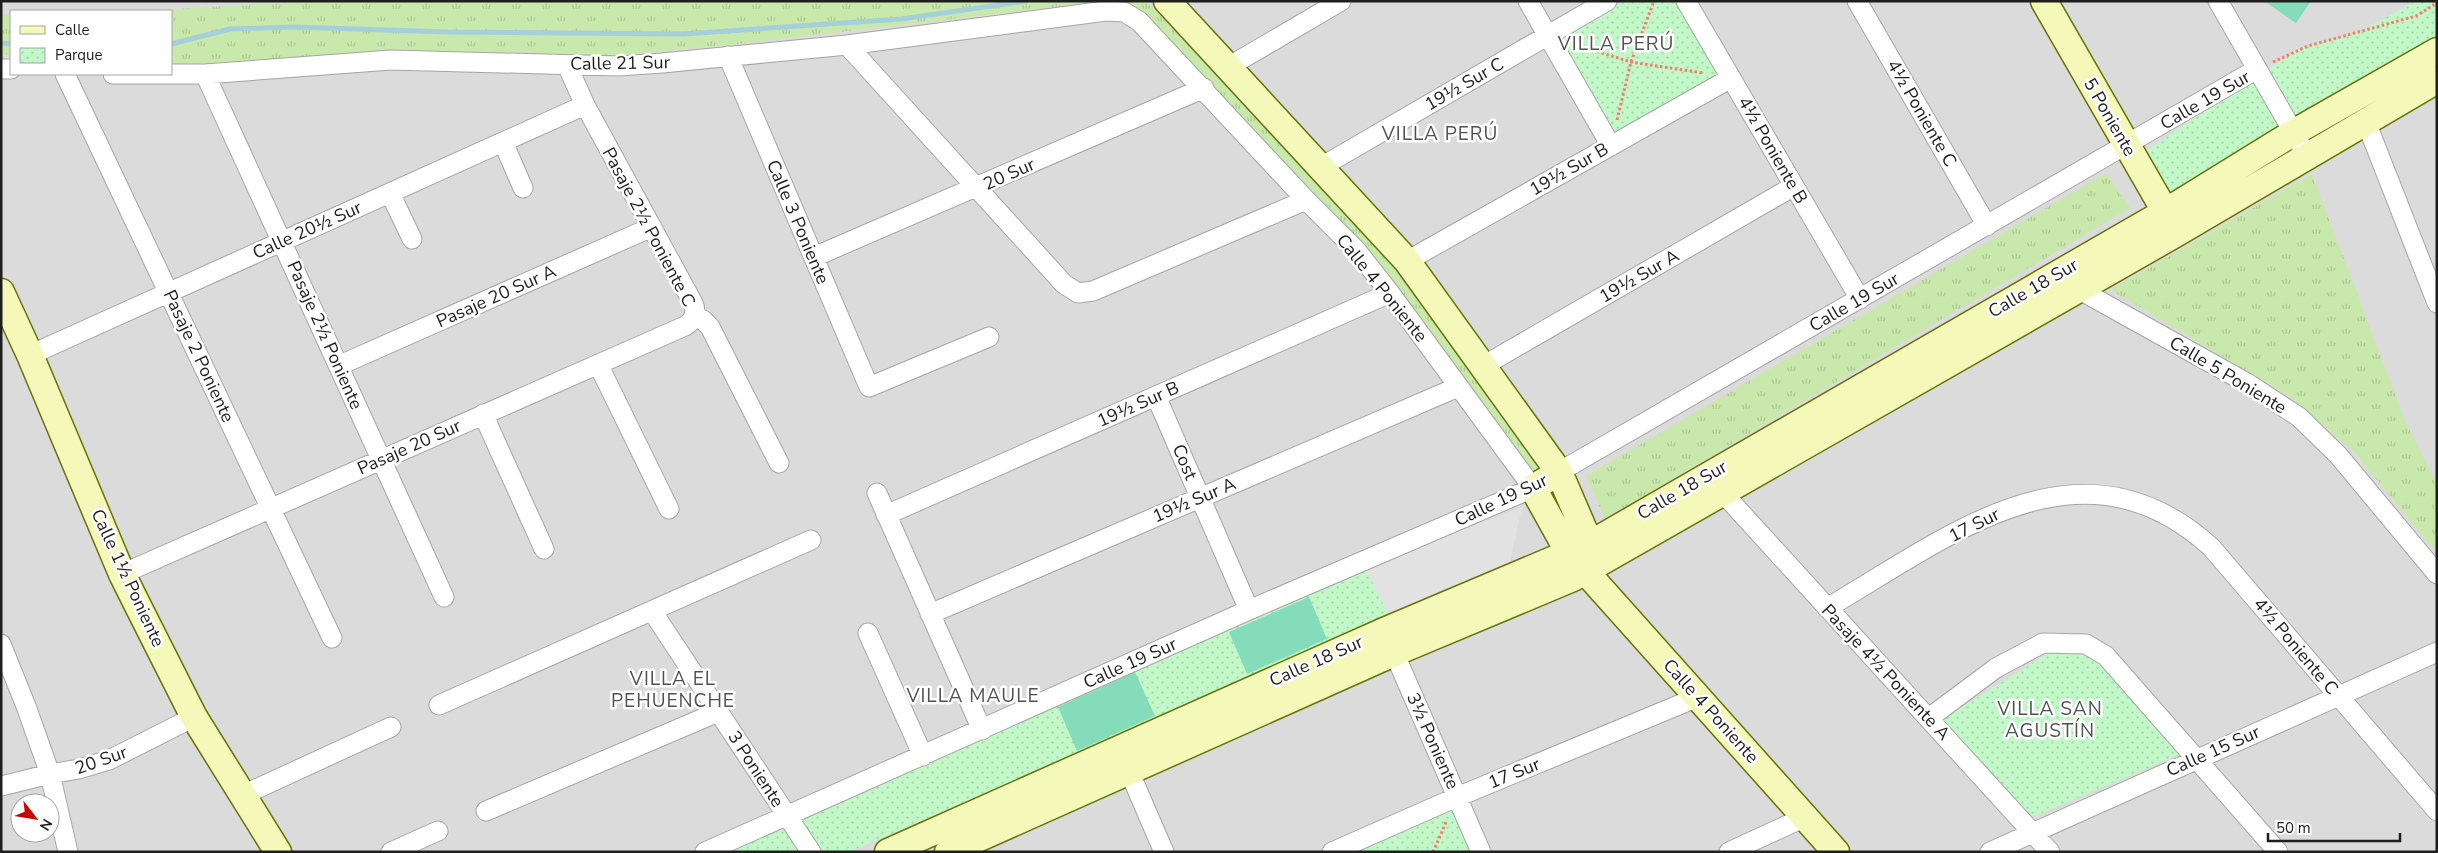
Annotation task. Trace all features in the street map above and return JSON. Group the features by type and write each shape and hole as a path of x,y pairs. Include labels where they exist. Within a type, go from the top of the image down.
{"main road":[{"name":"Calle 4 Poniente","path":"1167,1 1408,261 1559,472 1581,556"},
{"name":"5 Poniente","path":"2044,1 2171,222"},
{"name":"Calle 18 Sur","path":"888,852 1389,642 1722,492 2078,289 2293,133 2437,51"},
{"name":"Calle 18 Sur","path":"1581,556 2171,222 2307,156 2437,80"},
{"name":"Calle 1½ Poniente","path":"1,292 30,355 122,574 194,717 278,852"},
{"name":"Calle 19 Sur","path":"1533,488 1559,472"},
{"name":"Calle 4 Poniente","path":"1533,488 1581,556 1698,697 1836,852"},
{"name":"Calle 18 Sur","path":"948,852 1129,771 1389,642"}],"street":[{"path":"1228,67 1341,1"},
{"path":"1528,1 1610,146"},
{"name":"19½ Sur C","path":"1321,167 1607,1"},
{"name":"4½ Poniente B","path":"1686,1 1860,299"},
{"name":"4½ Poniente C","path":"1857,1 1987,226"},
{"path":"2218,1 2307,156"},
{"name":"Calle 21 Sur","path":"172,74 205,74 372,60 620,66 847,45 1106,11 1124,12"},
{"name":"Calle 4 Poniente","path":"1124,12 1138,21 1204,88 1306,200 1357,251 1533,488"},
{"path":"847,45 1068,288 1083,294 1093,292 1306,200"},
{"name":"Calle 3 Poniente","path":"728,56 869,387 989,337"},
{"name":"Pasaje 2½ Poniente C","path":"567,64 584,105 693,303 694,316 704,320 710,327 779,463"},
{"name":"Calle 19 Sur","path":"1559,472 2257,69"},
{"name":"Pasaje 2½ Poniente","path":"205,74 340,366 380,460 444,598"},
{"name":"Pasaje 2 Poniente","path":"65,75 332,638"},
{"name":"19½ Sur B","path":"1408,261 1731,78"},
{"name":"20 Sur","path":"814,257 1204,88"},
{"name":"Calle 20½ Sur","path":"30,355 584,105"},
{"path":"2366,122 2437,303"},
{"path":"503,142 523,188"},
{"name":"19½ Sur A","path":"1483,366 1794,186"},
{"path":"390,193 412,239"},
{"name":"Pasaje 20 Sur A","path":"340,366 652,228"},
{"name":"Calle 5 Poniente","path":"2078,289 2247,383 2299,417 2338,455 2437,574"},
{"name":"19½ Sur B","path":"886,514 1390,293"},
{"name":"Pasaje 20 Sur","path":"122,574 684,326 694,316"},
{"path":"598,364 669,509"},
{"name":"19½ Sur A","path":"930,614 1458,387"},
{"name":"Cost","path":"1156,396 1249,610"},
{"path":"483,414 544,549"},
{"name":"Calle 19 Sur","path":"705,852 1249,610 1533,488"},
{"path":"876,492 982,730"},
{"name":"Pasaje 4½ Poniente A","path":"1722,492 2050,852"},
{"name":"17 Sur","path":"1827,608 1973,523 2014,505 2052,496 2077,494 2103,496 2138,504"},
{"name":"4½ Poniente C","path":"2138,504 2182,524 2211,547 2437,811"},
{"path":"439,705 811,540"},
{"name":"3 Poniente","path":"652,611 811,852"},
{"path":"868,633 923,756"},
{"name":"3½ Poniente","path":"1389,642 1481,852"},
{"path":"1929,718 1996,668 2043,643 2086,644 2106,656 2278,852"},
{"path":"1,644 26,706 50,774 68,852"},
{"name":"Calle 15 Sur","path":"1990,852 2196,758 2437,652"},
{"name":"17 Sur","path":"1332,852 1457,797 1698,697"},
{"path":"486,811 718,712"},
{"name":"20 Sur","path":"1,786 50,774 79,770 109,760 194,717"},
{"path":"243,795 391,727"},
{"path":"1129,771 1164,852"},
{"path":"1729,852 1805,817"},
{"path":"391,852 438,832"}],"path":[{"path":"1610,146 1631,62 1654,1"},
{"path":"2257,69 2308,46 2416,16 2437,3"},
{"path":"1548,36 1631,62 1731,78"},
{"path":"1433,852 1457,797"}],"shaded area":[{"path":"1,1 2437,1 2437,852 1,852"},
{"path":"1522,507 1510,563 1391,618 1365,568"}],"green space":[{"path":"319,1 1108,1 727,45 609,56 521,52 172,65 172,10 155,10"},
{"path":"1120,1 1146,1 1401,267 1544,467 1534,473 1387,273 1340,219 1139,11"},
{"path":"1624,1 1682,1 1727,79 1612,145 1553,42"},
{"path":"2264,1 2311,1 2296,23"},
{"path":"2416,1 2437,1 2437,39 2171,193 2147,150 2298,49 2361,31"},
{"path":"1,15 10,15 10,55 1,54"},
{"path":"2106,173 2130,208 1605,519 1586,476"},
{"path":"2312,174 2405,421 2437,484 2437,553 2353,451 2292,398 2111,290"},
{"path":"1365,568 1391,618 849,852 728,852"},
{"path":"1309,597 1327,639 1247,674 1229,632"},
{"path":"2056,648 2096,655 2185,752 2035,816 2024,817 1938,722"},
{"path":"1135,672 1155,716 1077,751 1058,707"},
{"path":"1456,809 1474,852 1357,852"}],"waterway":[{"path":"172,44 230,29 294,27 448,32 684,34 901,19 1026,1"},
{"path":"1,43 10,44"}],"district":[{"name":"VILLA PERÚ","path":"1616,43"},
{"name":"VILLA PERÚ","path":"1440,133"},
{"name":"VILLA EL PEHUENCHE","path":"673,689"},
{"name":"VILLA MAULE","path":"973,695"},
{"name":"VILLA SAN AGUSTÍN","path":"2050,719"}]}
